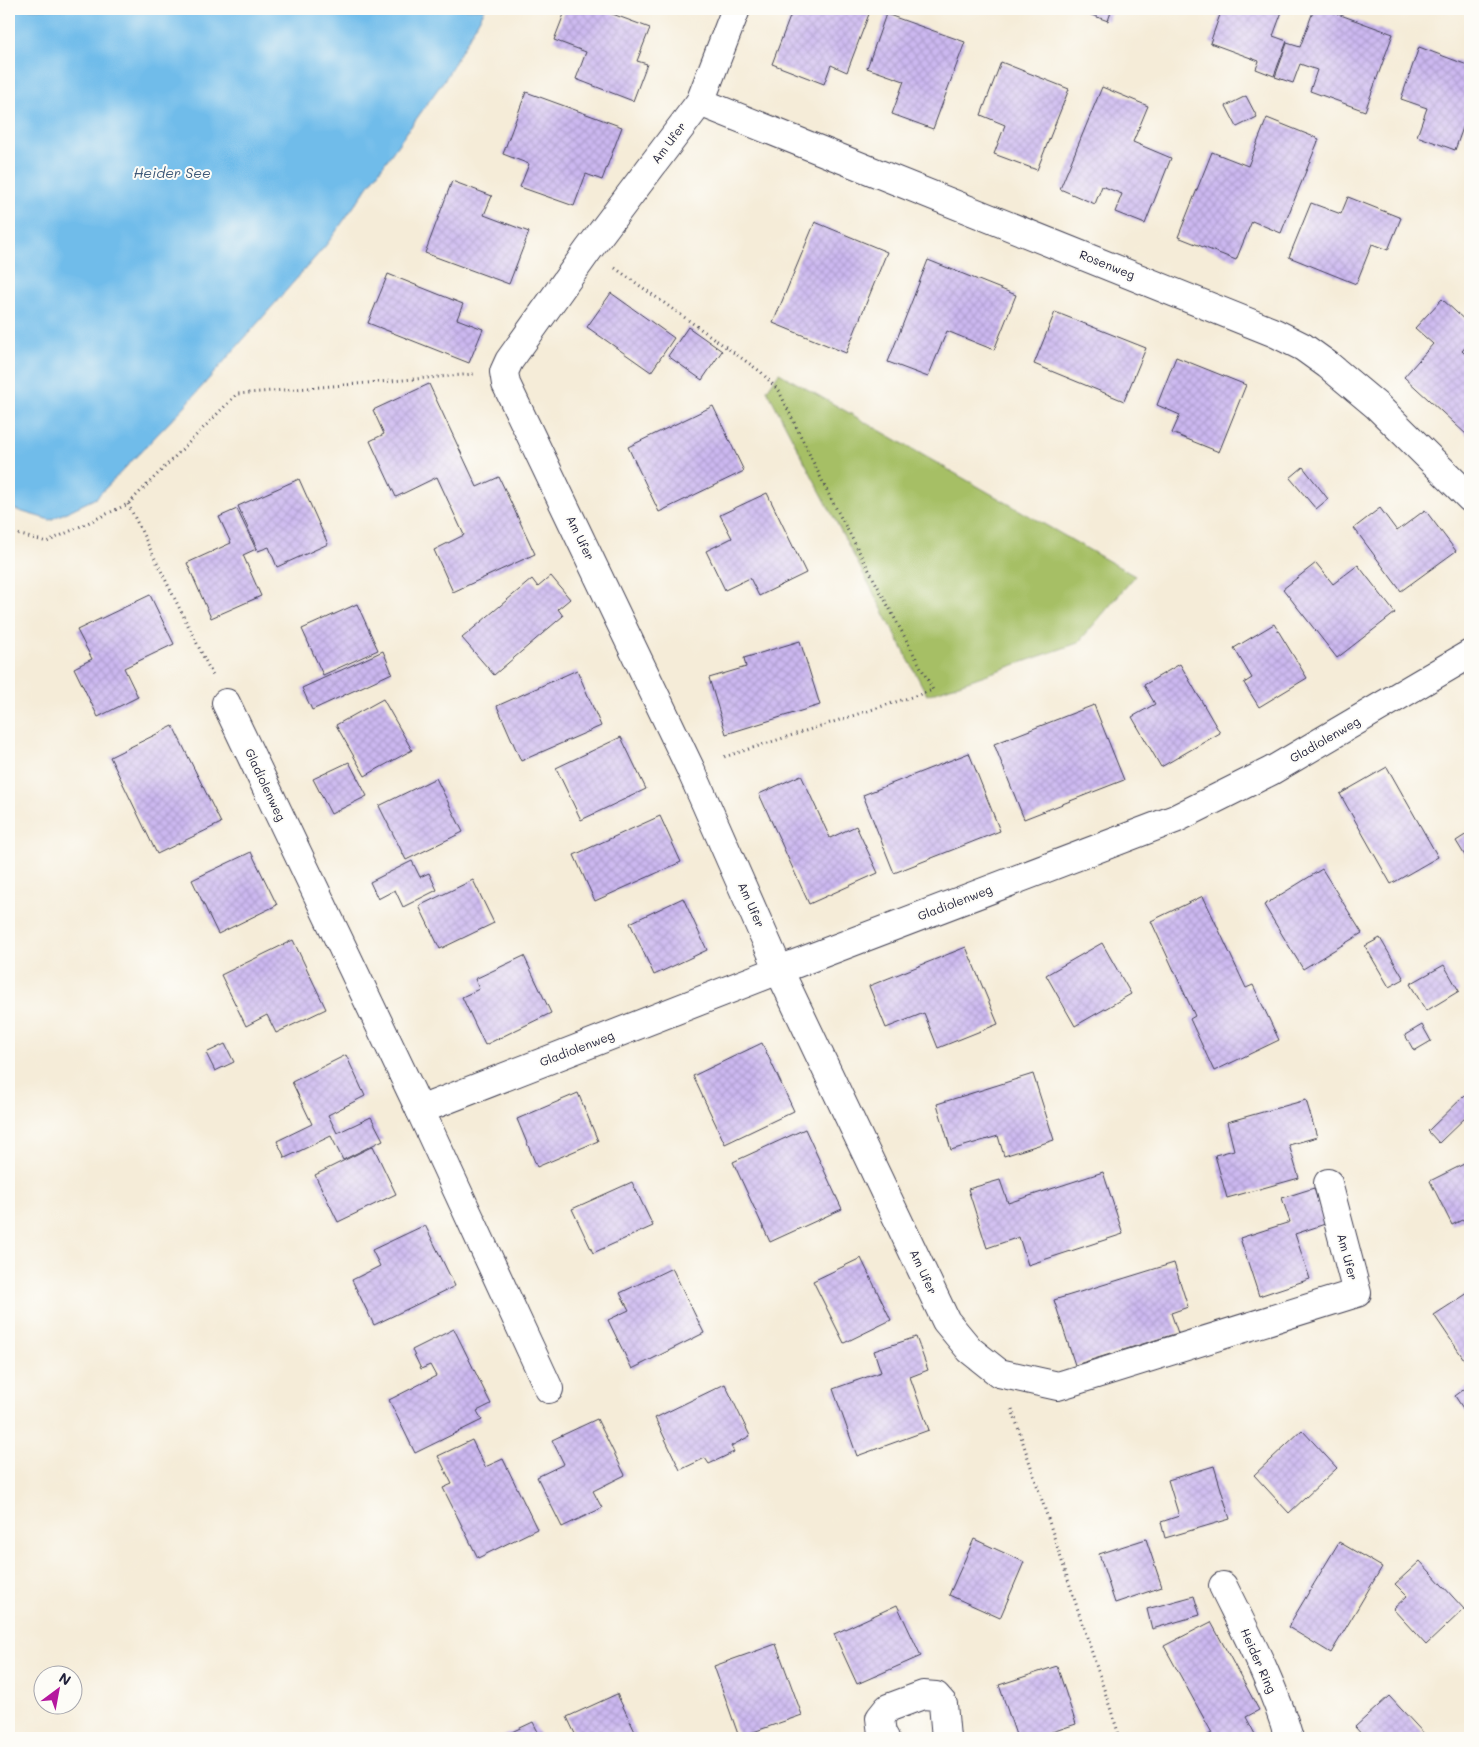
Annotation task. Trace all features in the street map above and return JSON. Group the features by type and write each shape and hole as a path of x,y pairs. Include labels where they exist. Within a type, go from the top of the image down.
{"street":[{"name":"Am Ufer","path":"736,9 700,102 588,249 509,361 504,372 506,384 690,768 779,970 946,1320 970,1350 999,1373 1058,1386 1357,1293 1328,1183"},
{"name":"Rosenweg","path":"700,102 1276,333 1303,347 1377,406 1470,498"},
{"name":"Gladiolenweg","path":"420,1110 779,970 1175,819 1271,771 1470,654"},
{"name":"Gladiolenweg","path":"226,703 420,1110 549,1389"},
{"name":"Heider Ring","path":"1223,1586 1254,1649 1290,1738"},
{"path":"885,1738 882,1734 880,1718 888,1708 923,1695 936,1696 943,1704 946,1738"}],"path":[{"path":"588,249 761,372 779,391 830,497 933,690 690,768"},
{"path":"9,532 47,542 128,504 237,394 504,372"},
{"path":"128,504 226,703"},
{"path":"999,1373 1020,1430 1120,1738"}],"green space":[{"path":"779,373 1135,576 1078,643 927,695 767,390"}],"water":[{"name":"Heider See","path":"9,9 485,9 447,76 327,244 185,406 96,498 50,520 9,508"}],"building":[{"path":"566,9 599,9 650,28 637,61 647,64 633,101 576,79 586,52 554,40"},
{"path":"793,9 854,9 869,14 847,72 831,65 824,84 772,64"},
{"path":"1088,9 1112,9 1108,21 1086,13"},
{"path":"1222,9 1283,9 1273,36 1287,41 1274,76 1256,69 1259,61 1210,43"},
{"path":"1314,9 1324,9 1393,34 1365,111 1310,91 1317,70 1300,64 1293,83 1275,77 1287,43 1300,47"},
{"path":"886,14 965,42 933,129 892,114 904,81 867,68"},
{"path":"1419,47 1470,66 1470,124 1465,122 1455,150 1417,136 1427,108 1401,99"},
{"path":"1001,62 1069,89 1037,170 994,154 1005,125 981,115"},
{"path":"1102,87 1148,106 1133,142 1171,158 1145,224 1115,212 1122,194 1102,186 1095,204 1060,189"},
{"path":"526,92 622,127 602,180 586,174 574,206 520,187 529,164 503,154"},
{"path":"1246,96 1257,117 1237,127 1226,106"},
{"path":"1267,118 1319,139 1281,233 1252,221 1236,260 1178,237 1212,152 1248,166"},
{"path":"452,181 492,196 484,215 529,232 509,284 425,253"},
{"path":"1348,197 1401,218 1388,250 1372,244 1356,284 1289,257 1311,203 1341,214"},
{"path":"815,222 887,252 846,353 773,323"},
{"path":"928,260 1016,295 994,350 947,331 928,377 888,362"},
{"path":"388,274 463,304 457,319 483,329 469,363 368,323"},
{"path":"611,293 674,338 651,372 587,327"},
{"path":"1442,299 1470,325 1470,342 1462,351 1470,359 1470,432 1467,435 1404,377 1433,344 1415,328"},
{"path":"1055,312 1146,348 1124,401 1034,364"},
{"path":"688,327 722,351 702,380 668,356"},
{"path":"1176,357 1246,385 1219,452 1172,433 1180,415 1157,405"},
{"path":"429,384 477,487 499,477 535,554 453,592 434,550 464,535 437,477 396,497 370,441 384,434 373,410"},
{"path":"713,406 744,471 659,512 628,447"},
{"path":"1303,467 1328,499 1316,509 1290,478"},
{"path":"299,479 328,544 277,567 269,547 258,551 238,506"},
{"path":"767,493 806,573 759,596 750,578 725,590 706,551 732,538 720,515"},
{"path":"1380,508 1397,531 1425,510 1456,551 1401,591 1354,528"},
{"path":"237,509 256,549 243,555 261,596 211,618 187,563 231,543 219,517"},
{"path":"1316,563 1333,584 1358,565 1395,613 1337,658 1283,589"},
{"path":"551,576 570,599 558,609 563,616 494,675 462,638 532,579 538,587"},
{"path":"150,595 174,644 124,668 138,697 98,717 74,668 92,659 77,630"},
{"path":"357,604 378,650 323,675 302,629"},
{"path":"1274,624 1307,678 1259,707 1244,683 1252,678 1234,648"},
{"path":"800,641 820,705 726,734 709,678 746,667 744,658"},
{"path":"383,651 392,673 312,710 302,688"},
{"path":"1180,664 1220,733 1161,767 1132,717 1155,704 1144,685"},
{"path":"577,670 601,726 521,761 497,706"},
{"path":"383,699 412,750 365,776 336,725"},
{"path":"1094,705 1124,780 1024,819 994,744"},
{"path":"173,726 221,823 157,854 110,757"},
{"path":"621,737 646,789 581,820 556,768"},
{"path":"969,753 1000,831 894,873 863,795"},
{"path":"349,762 367,796 331,814 313,779"},
{"path":"1387,767 1438,857 1391,884 1340,794"},
{"path":"801,775 830,838 856,826 878,873 809,904 759,794"},
{"path":"436,778 463,832 406,860 379,806"},
{"path":"660,816 681,862 595,901 574,855"},
{"path":"1470,832 1470,857 1467,859 1456,841"},
{"path":"251,852 277,905 218,934 192,880"},
{"path":"412,861 420,877 429,873 437,890 403,907 395,890 378,899 370,882"},
{"path":"1322,869 1362,933 1303,969 1264,905"},
{"path":"473,880 494,923 440,949 419,906"},
{"path":"1203,896 1246,988 1253,985 1279,1040 1214,1071 1190,1019 1195,1016 1151,921"},
{"path":"683,898 707,950 654,975 630,923"},
{"path":"1380,938 1404,979 1389,987 1365,946"},
{"path":"293,940 326,1009 276,1033 267,1015 246,1026 221,975"},
{"path":"1102,943 1131,994 1075,1026 1046,975"},
{"path":"966,947 998,1024 938,1048 924,1013 886,1028 869,986"},
{"path":"524,956 551,1013 485,1045 462,997 479,989 475,979"},
{"path":"1444,965 1459,991 1426,1011 1410,984"},
{"path":"1422,1025 1431,1041 1414,1051 1405,1035"},
{"path":"762,1043 794,1111 725,1144 693,1076"},
{"path":"225,1044 234,1062 215,1071 206,1053"},
{"path":"346,1055 365,1096 328,1115 337,1133 371,1117 383,1140 343,1160 331,1136 285,1158 277,1141 312,1124 292,1082"},
{"path":"1033,1074 1054,1140 1004,1156 998,1136 951,1150 937,1104"},
{"path":"578,1093 598,1141 537,1167 517,1119"},
{"path":"1465,1095 1470,1101 1470,1113 1439,1143 1428,1131"},
{"path":"1306,1100 1317,1137 1289,1145 1299,1178 1227,1198 1215,1155 1234,1150 1227,1122"},
{"path":"805,1129 842,1209 770,1242 733,1162"},
{"path":"373,1146 396,1194 338,1222 315,1175"},
{"path":"1470,1161 1470,1216 1452,1225 1430,1181"},
{"path":"1103,1172 1123,1234 1028,1265 1019,1237 987,1248 968,1189 1000,1180 1008,1203"},
{"path":"632,1182 653,1226 593,1253 572,1209"},
{"path":"1314,1188 1325,1224 1295,1234 1310,1279 1259,1296 1240,1238 1290,1222 1282,1198"},
{"path":"425,1225 455,1286 374,1325 352,1280 380,1266 372,1250"},
{"path":"861,1258 891,1320 844,1343 813,1281"},
{"path":"1174,1263 1188,1307 1171,1313 1178,1333 1075,1365 1054,1300"},
{"path":"672,1268 704,1333 632,1369 608,1320 629,1310 620,1293"},
{"path":"1468,1293 1470,1297 1470,1368 1434,1315"},
{"path":"454,1329 491,1404 477,1411 482,1420 415,1453 389,1400 436,1376 430,1365 421,1369 412,1350"},
{"path":"916,1337 928,1370 910,1377 929,1430 857,1456 833,1389 881,1372 874,1351"},
{"path":"725,1384 750,1436 731,1446 734,1452 709,1464 705,1458 680,1470 655,1418"},
{"path":"1470,1385 1470,1419 1455,1396"},
{"path":"597,1419 625,1475 593,1491 602,1508 562,1527 537,1477 564,1464 552,1440"},
{"path":"1302,1430 1337,1468 1289,1513 1254,1475"},
{"path":"472,1440 485,1467 503,1459 537,1529 478,1558 443,1488 452,1484 438,1456"},
{"path":"1214,1466 1230,1519 1165,1538 1161,1522 1179,1516 1168,1480"},
{"path":"974,1539 1024,1562 1000,1618 949,1595"},
{"path":"1146,1539 1162,1587 1115,1603 1099,1554"},
{"path":"1339,1542 1382,1567 1331,1653 1288,1627"},
{"path":"1420,1561 1464,1609 1426,1645 1393,1609 1407,1596 1395,1584"},
{"path":"1194,1596 1200,1615 1152,1629 1147,1609"},
{"path":"897,1605 921,1656 857,1684 834,1634"},
{"path":"1211,1622 1259,1710 1246,1717 1257,1738 1202,1738 1212,1733 1164,1646"},
{"path":"776,1644 802,1715 739,1737 714,1666"},
{"path":"1057,1666 1076,1724 1034,1738 1017,1738 999,1685"},
{"path":"617,1694 638,1738 577,1738 567,1717"},
{"path":"1389,1696 1428,1738 1365,1738 1355,1727"},
{"path":"533,1722 541,1738 499,1738"}]}
